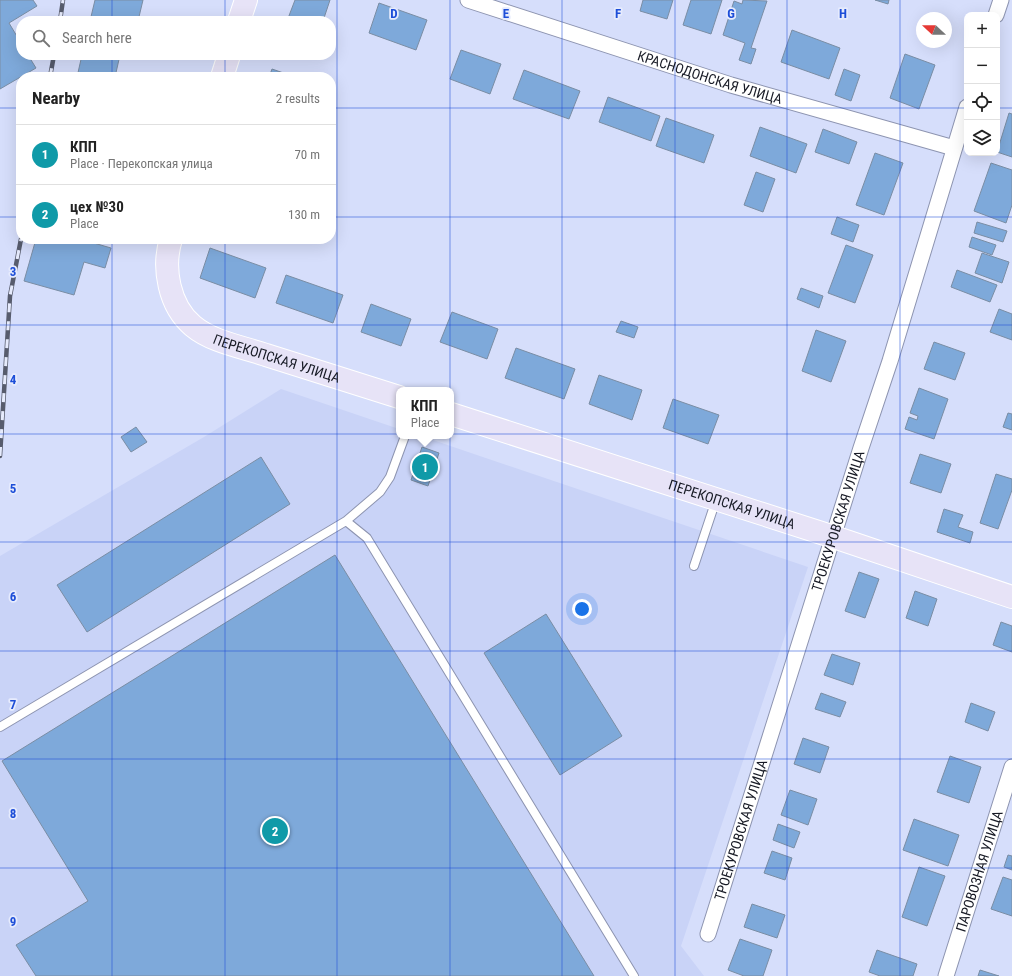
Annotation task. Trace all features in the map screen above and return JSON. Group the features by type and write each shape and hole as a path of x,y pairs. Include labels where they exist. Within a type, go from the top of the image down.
{"main road":[{"path":"241,16 246,0"},
{"path":"223,72 227,60"},
{"name":"ПЕРЕКОПСКАЯ УЛИЦА","path":"170,244 167,269 172,294 178,308 193,326 209,335 227,342 396,396"},
{"name":"ПЕРЕКОПСКАЯ УЛИЦА","path":"454,415 834,537 1012,597"}],"street":[{"name":"КРАСНОДОНСКАЯ УЛИЦА","path":"468,0 731,85 954,148"},
{"path":"997,12 1001,0"},
{"name":"ТРОЕКУРОВСКАЯ УЛИЦА","path":"708,934 861,448 890,361 964,116"},
{"name":"ПАРОВОЗНАЯ УЛИЦА","path":"946,976 1012,767"}],"lane":[{"path":"0,727 346,521 384,487 390,477 404,439"},
{"path":"694,566 716,499"},
{"path":"346,521 367,538 634,976"}],"shaded area":[{"path":"281,389 396,428 396,439 430,439 808,567 681,946 704,976 0,976 0,556 204,437"}],"building":[{"path":"0,0 33,0 37,6 21,16 16,16 16,19 9,23 16,35 16,60 31,60 36,68 29,72 16,72 16,80 0,89"},
{"path":"95,0 143,0 139,16 91,16"},
{"path":"295,0 330,0 325,16 289,16"},
{"path":"643,0 673,0 667,19 640,11"},
{"path":"691,0 722,0 711,34 683,25"},
{"path":"743,0 767,1 751,48 756,49 751,64 739,60 745,43 723,35 734,1 742,4"},
{"path":"875,0 889,0 888,4"},
{"path":"379,3 427,20 416,50 369,33"},
{"path":"792,30 840,48 829,79 781,62"},
{"path":"461,50 501,64 490,94 450,79"},
{"path":"905,54 935,65 919,109 890,98"},
{"path":"81,60 119,60 116,72 78,72"},
{"path":"272,69 281,72 271,72"},
{"path":"844,69 860,75 851,101 835,95"},
{"path":"524,70 580,91 569,119 513,99"},
{"path":"608,97 660,116 651,141 599,122"},
{"path":"1009,113 1012,114 1012,157 1000,153 1000,142"},
{"path":"666,118 714,135 704,163 656,146"},
{"path":"760,127 807,144 796,173 750,156"},
{"path":"823,129 857,142 849,164 815,152"},
{"path":"875,153 903,163 884,215 856,205"},
{"path":"991,163 1012,170 1012,205 1006,223 974,211"},
{"path":"756,172 775,179 763,212 744,205"},
{"path":"837,217 859,225 853,242 831,234"},
{"path":"977,222 1007,231 1003,242 974,233"},
{"path":"972,237 996,245 992,255 969,247"},
{"path":"35,244 97,244 111,248 105,268 84,262 74,295 24,281"},
{"path":"846,245 873,255 855,303 828,293"},
{"path":"210,248 266,268 255,298 200,278"},
{"path":"982,253 1009,262 1002,283 975,273"},
{"path":"957,270 997,285 990,302 951,287"},
{"path":"286,275 343,295 333,323 276,303"},
{"path":"801,288 823,296 819,308 797,299"},
{"path":"371,304 411,319 401,346 361,332"},
{"path":"999,309 1012,314 1012,340 990,332"},
{"path":"452,312 498,329 487,359 440,342"},
{"path":"621,321 638,327 634,338 616,332"},
{"path":"816,330 846,341 831,382 802,371"},
{"path":"934,342 965,353 955,380 924,369"},
{"path":"516,348 575,369 564,399 505,378"},
{"path":"599,375 642,390 632,420 589,404"},
{"path":"919,388 948,399 934,439 905,429 909,417 917,420 918,416 910,413"},
{"path":"673,399 719,415 708,444 663,428"},
{"path":"1008,413 1012,414 1012,430 1003,427"},
{"path":"136,427 147,442 131,452 121,437"},
{"path":"422,447 439,453 428,486 411,480"},
{"path":"920,454 951,464 941,493 910,483"},
{"path":"261,457 290,504 87,632 57,585"},
{"path":"996,474 1012,479 1012,490 998,529 980,523"},
{"path":"944,509 963,515 958,527 973,532 970,543 937,532"},
{"path":"335,555 594,976 36,976 16,945 88,901 2,761"},
{"path":"859,572 879,579 865,618 845,611"},
{"path":"915,591 937,599 928,626 906,618"},
{"path":"546,614 622,736 560,775 484,653"},
{"path":"1001,622 1012,626 1012,652 993,645"},
{"path":"832,654 860,663 853,685 824,675"},
{"path":"821,693 846,702 840,717 815,709"},
{"path":"971,703 995,712 988,731 965,722"},
{"path":"803,738 829,747 820,773 794,764"},
{"path":"950,756 981,767 969,803 937,792"},
{"path":"790,790 817,799 808,825 781,815"},
{"path":"914,819 959,835 948,866 903,850"},
{"path":"778,824 800,832 794,848 773,840"},
{"path":"772,851 792,858 785,880 764,873"},
{"path":"1008,855 1012,856 1012,870 1004,867"},
{"path":"919,867 945,876 927,926 902,917"},
{"path":"1003,877 1012,880 1012,916 991,909"},
{"path":"752,904 785,915 777,938 744,927"},
{"path":"740,939 772,950 763,976 744,976 728,970"},
{"path":"877,950 917,964 913,976 880,976 869,972"},
{"path":"980,970 999,976 978,976"}],"railway":[{"path":"61,16 63,0"},
{"path":"51,72 53,60"},
{"path":"0,456 10,296 20,244"}],"place":[{"name":"КПП","path":"425,467"},
{"name":"цех №30","path":"275,831"}]}
